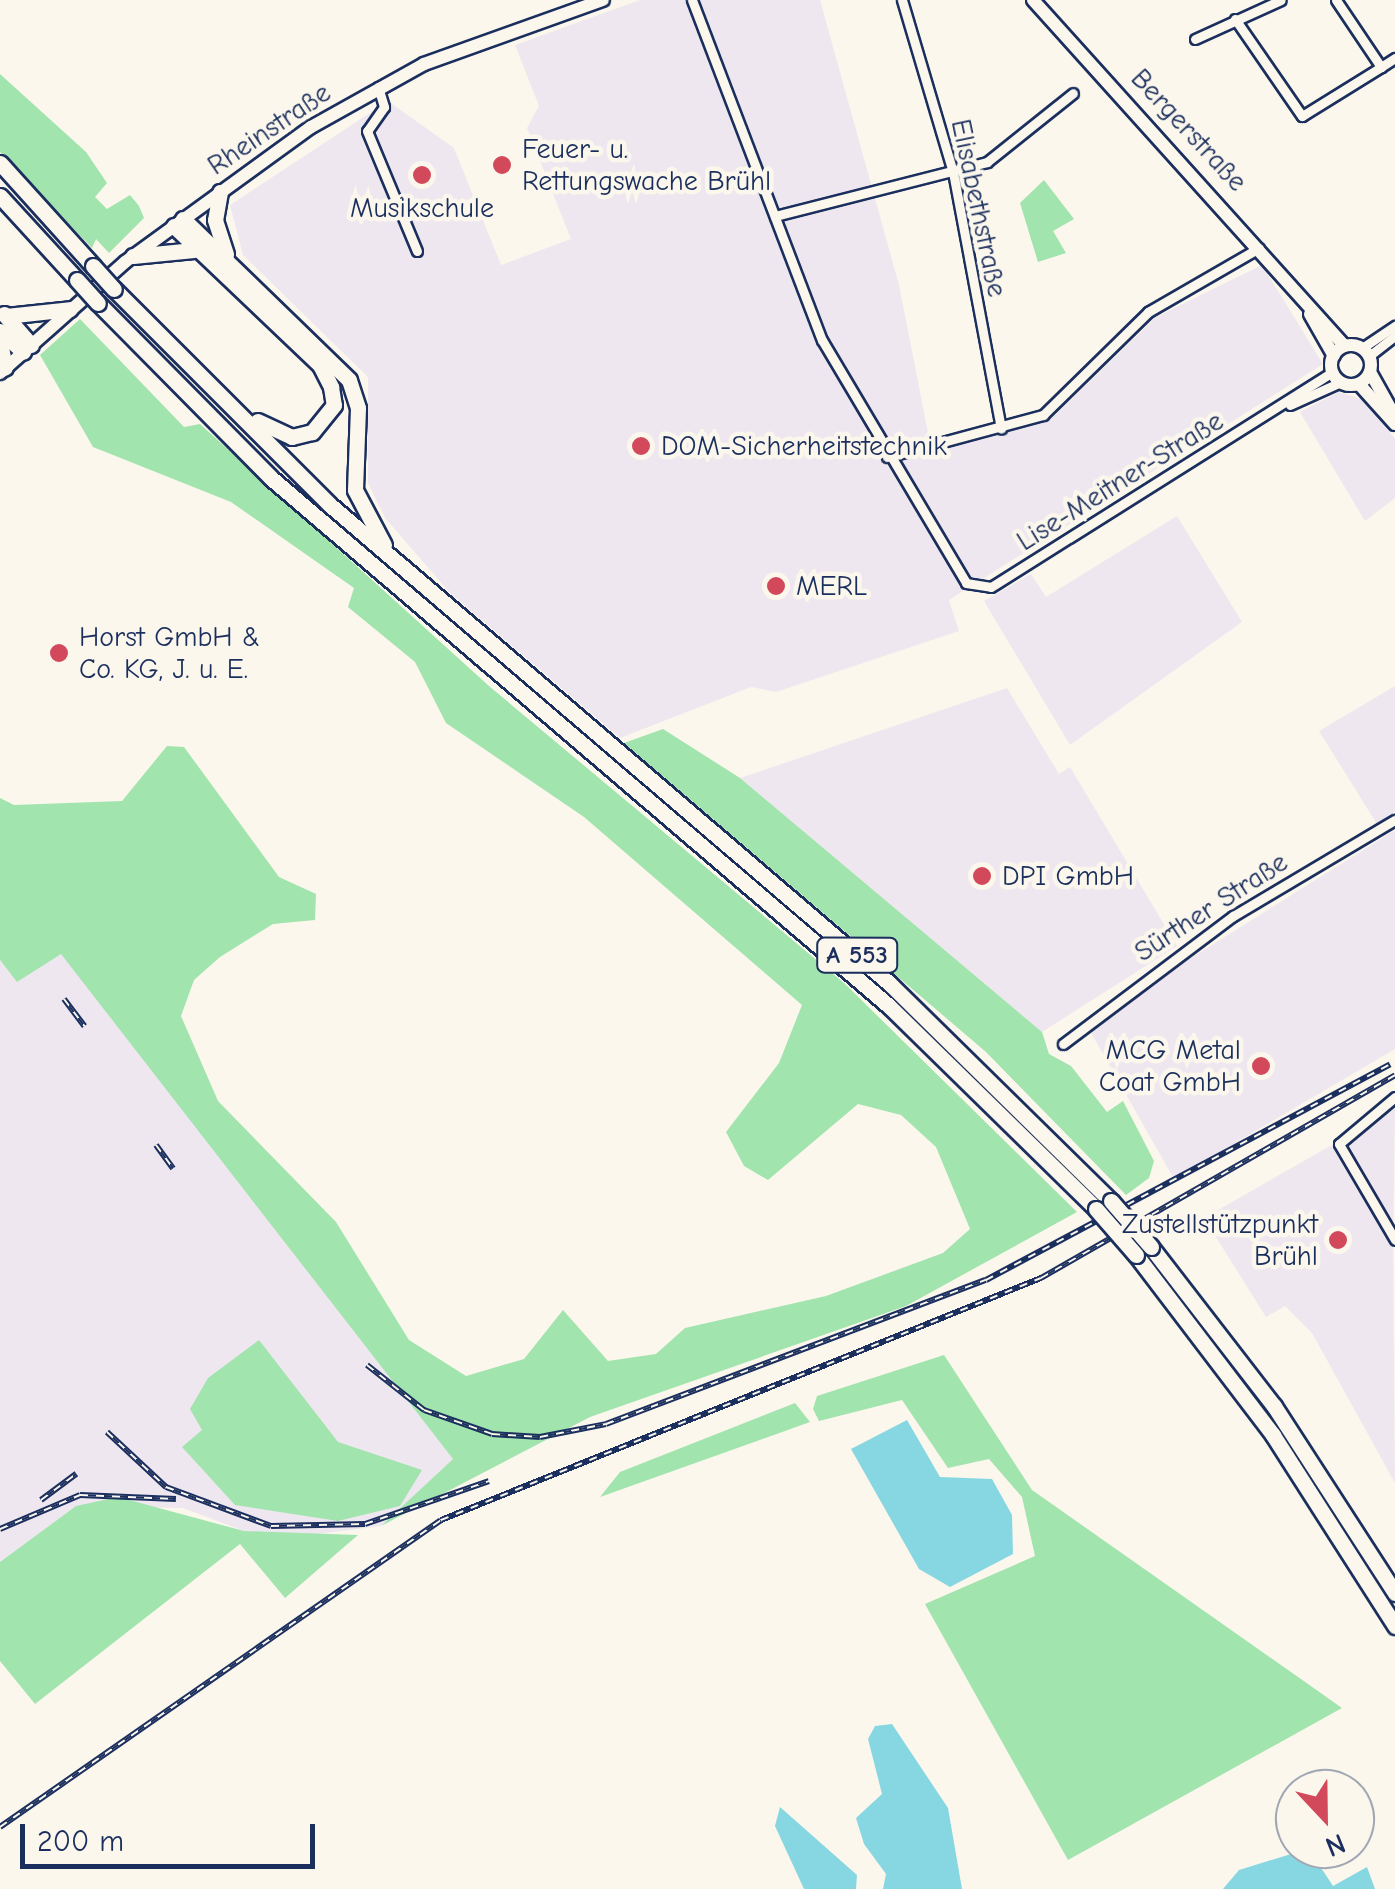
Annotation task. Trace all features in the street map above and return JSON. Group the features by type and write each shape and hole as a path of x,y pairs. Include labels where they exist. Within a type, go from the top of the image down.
{"highway":[{"name":"A 553","path":"0,164 190,366 404,572 882,978 1111,1201 1274,1406 1395,1593"},
{"path":"220,192 217,234 229,262"},
{"name":"A 553","path":"0,198 271,478 454,643 902,1017 1096,1209 1262,1418 1395,1626"},
{"path":"178,223 194,250 320,365 334,406 312,432 270,432 190,366"},
{"path":"178,223 229,262 349,380 358,408 355,490 404,572"},
{"path":"134,256 194,250"},
{"path":"2,319 70,309"},
{"path":"2,319 27,349"},
{"path":"0,342 3,371"}],"main road":[{"name":"Rheinstraße","path":"3,371 134,256 220,192 378,87 602,0"},
{"name":"Bergerstraße","path":"1033,0 1262,246 1339,351"},
{"path":"1339,351 1365,352 1370,372 1395,421 1359,384 1336,377 1339,351"},
{"path":"1359,384 1370,372"}],"street":[{"path":"692,0 822,340 887,456 1043,415 1148,312 1262,246"},
{"name":"Elisabethstraße","path":"902,0 953,172 1001,429"},
{"path":"1194,39 1281,0"},
{"path":"1336,0 1381,67"},
{"path":"1236,19 1302,116 1395,58"},
{"path":"378,87 384,107 367,131 417,251"},
{"path":"775,216 953,172 999,156 1073,93"},
{"path":"1365,352 1395,326"},
{"path":"1365,352 1395,336"},
{"name":"Lise-Meitner-Straße","path":"887,456 957,572 980,588 1336,377"},
{"name":"Sürther Straße","path":"1063,1044 1233,916 1395,820"},
{"path":"1395,1098 1340,1144 1395,1240"}],"shaded area":[{"path":"640,0 820,0 899,285 932,453 1051,419 1156,317 1262,265 1323,364 949,600 959,631 776,692 751,687 620,738 451,594 385,518 368,483 368,377 243,255 230,205 388,101 454,148 501,265 571,239 527,128 539,106 515,45"},
{"path":"1339,392 1362,399 1395,439 1395,498 1365,521 1300,412"},
{"path":"1177,516 1242,622 1070,745 984,601 1031,574 1046,597"},
{"path":"1395,686 1395,812 1377,824 1319,731"},
{"path":"1007,688 1059,774 1070,767 1177,946 1042,1032 740,778"},
{"path":"1395,830 1395,1049 1174,1179 1086,1024"},
{"path":"61,953 453,1459 381,1526 301,1536 244,1531 183,1508 76,1506 0,1562 0,960 17,982"},
{"path":"1395,1109 1395,1483 1312,1333 1285,1306 1266,1317 1204,1218"}],"green space":[{"path":"0,74 86,152 107,183 95,197 107,209 130,195 139,206 144,218 109,253 96,239 92,248 0,152"},
{"path":"1044,180 1074,219 1053,231 1066,253 1038,262 1020,203"},
{"path":"80,319 184,427 200,424 489,686 844,983 1077,1212 906,1306 590,1417 381,1526 453,1459 61,954 17,982 0,960 0,798 14,805 122,801 167,746 184,747 279,877 316,894 315,920 273,924 220,957 194,980 181,1016 218,1101 336,1222 409,1340 466,1376 524,1359 563,1310 608,1361 656,1354 685,1328 826,1296 943,1253 970,1229 936,1147 901,1115 858,1104 768,1180 744,1166 726,1132 779,1063 802,1005 584,817 446,723 415,662 348,607 354,588 231,502 93,447 40,355"},
{"path":"663,729 740,778 1042,1032 1049,1054 1071,1066 1107,1112 1123,1101 1154,1161 1149,1178 1126,1195 986,1052 624,743"},
{"path":"259,1340 338,1442 422,1470 400,1506 338,1521 235,1505 182,1447 202,1430 190,1409 208,1378"},
{"path":"944,1355 1032,1490 1342,1708 1068,1860 925,1604 1035,1556 1022,1497 989,1459 948,1468 902,1400 819,1421 813,1409 817,1396"},
{"path":"795,1403 810,1422 600,1497 620,1472"},
{"path":"118,1497 244,1531 358,1535 285,1598 240,1544 35,1704 0,1661 0,1562 76,1506"}],"water":[{"path":"907,1420 940,1477 992,1479 1012,1515 1013,1554 950,1587 919,1569 851,1449"},
{"path":"892,1724 948,1808 962,1889 883,1889 886,1874 864,1844 856,1818 882,1794 868,1739 875,1726"},
{"path":"780,1807 857,1875 856,1889 804,1889 775,1826"},
{"path":"1275,1859 1275,1869 1322,1869 1333,1886 1368,1869 1375,1889 1223,1889 1239,1870"}],"railway":[{"path":"64,999 84,1026"},
{"path":"367,1365 424,1410 492,1434 540,1437 606,1424 986,1280 1390,1064"},
{"path":"0,1827 441,1520 1041,1278 1395,1075"},
{"path":"156,1145 173,1168"},
{"path":"107,1432 166,1487 271,1526 365,1524 489,1481"},
{"path":"41,1500 76,1474"},
{"path":"0,1529 80,1495 176,1499"}],"place":[{"name":"Feuer- u. Rettungswache Brühl","path":"502,165"},
{"name":"Musikschule","path":"422,175"},
{"name":"DOM-Sicherheitstechnik","path":"641,446"},
{"name":"MERL","path":"776,586"},
{"name":"Horst GmbH & Co. KG, J. u. E.","path":"59,653"},
{"name":"DPI GmbH","path":"982,876"},
{"name":"MCG Metal Coat GmbH","path":"1261,1066"},
{"name":"Zustellstützpunkt Brühl","path":"1338,1240"}]}
